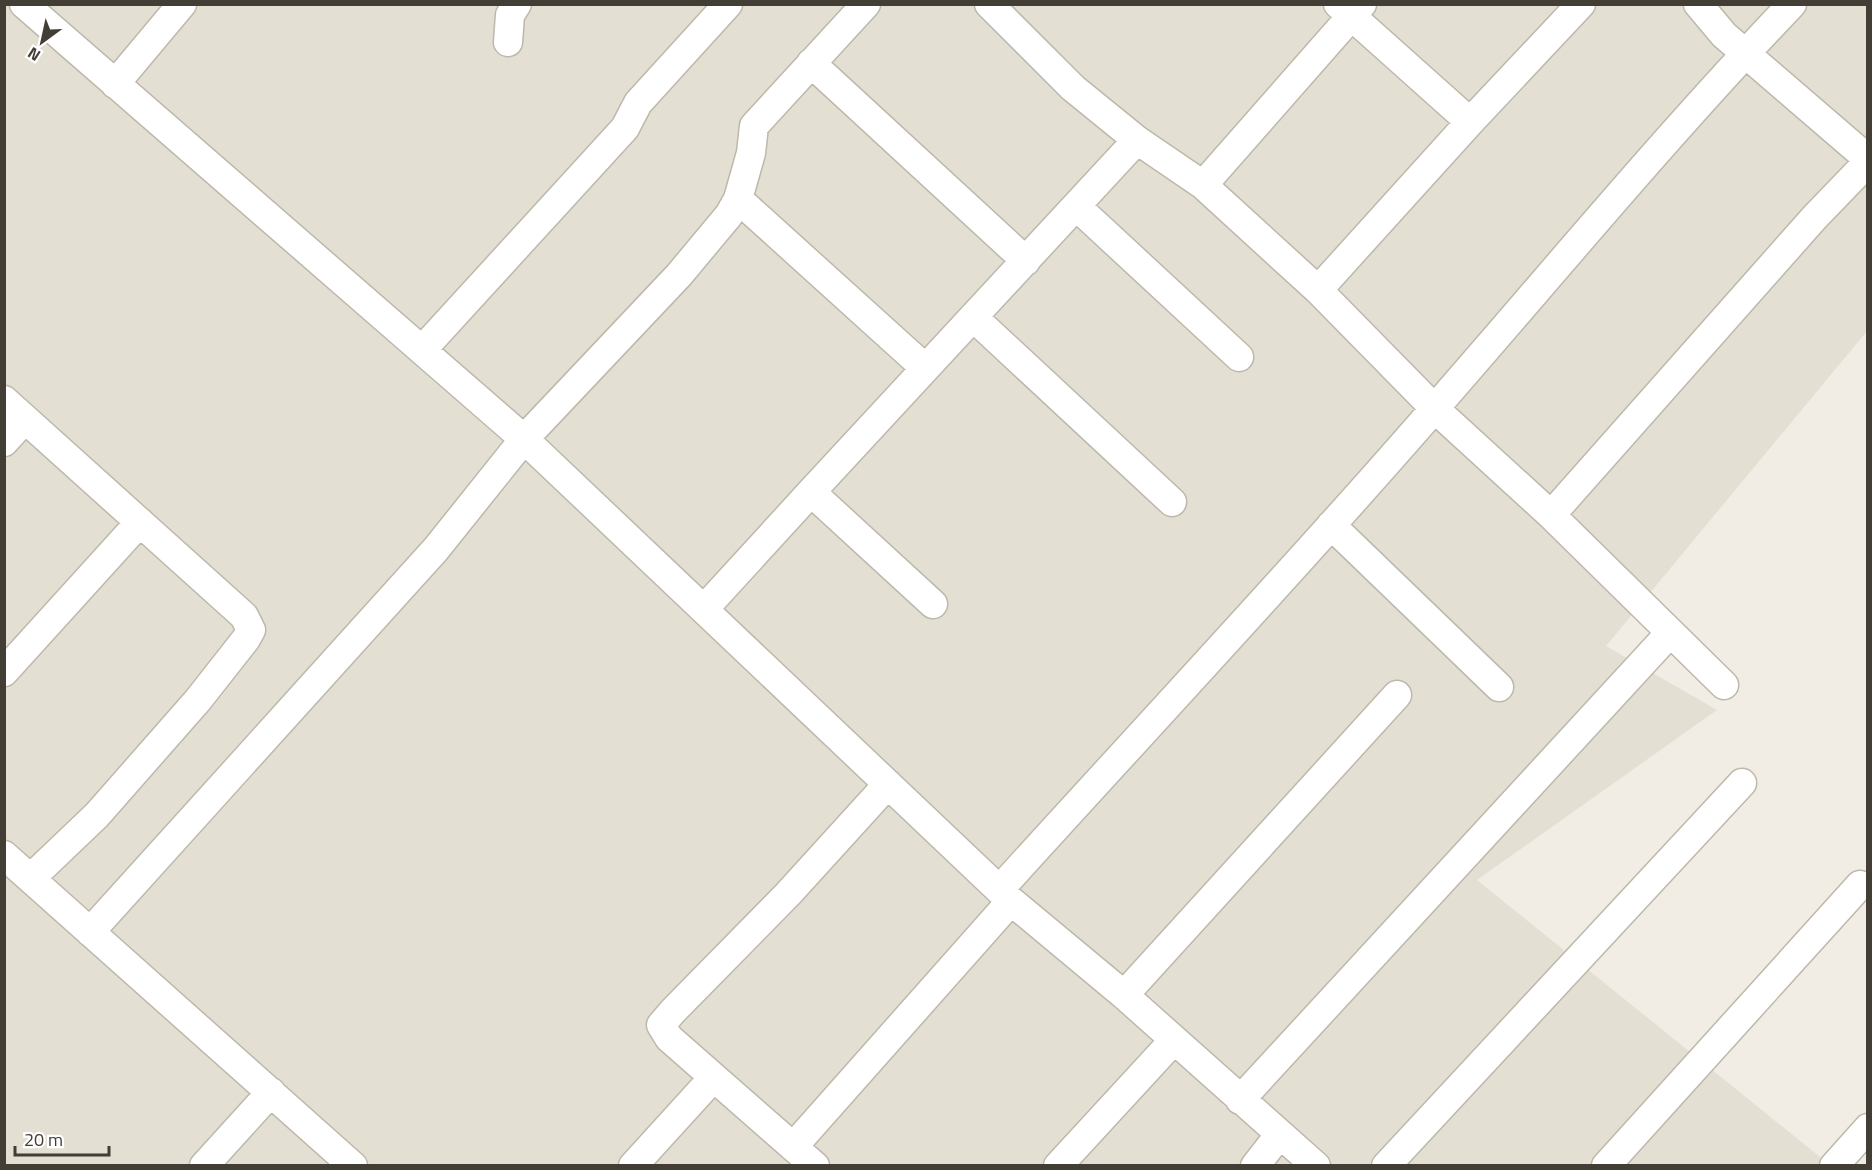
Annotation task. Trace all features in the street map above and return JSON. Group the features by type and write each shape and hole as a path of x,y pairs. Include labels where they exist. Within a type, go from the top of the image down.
{"street":[{"path":"24,4 524,439 1006,895 1124,995 1316,1166"},
{"path":"115,84 182,4"},
{"path":"508,42 510,15 517,4"},
{"path":"422,350 625,128 638,103 728,4"},
{"path":"90,932 436,549 524,439 679,275 729,215 738,199 751,153 754,126 866,4"},
{"path":"989,4 1073,88 1137,140 1203,185 1318,290 1434,408 1551,515 1724,685"},
{"path":"1318,290 1470,122 1581,4"},
{"path":"1551,515 1814,218 1868,161 1724,35 1698,4"},
{"path":"793,1147 1006,895 1625,187 1792,4"},
{"path":"1203,185 1350,8 1470,122"},
{"path":"811,63 1026,261"},
{"path":"704,609 1137,140"},
{"path":"738,199 926,368"},
{"path":"1076,206 1239,357"},
{"path":"973,317 1172,502"},
{"path":"4,442 15,409 244,616 251,630 198,700 97,815 31,878"},
{"path":"811,492 933,604"},
{"path":"4,672 140,522"},
{"path":"1331,525 1499,687"},
{"path":"1240,1100 1670,633"},
{"path":"1124,995 1397,695"},
{"path":"1386,1166 1742,783"},
{"path":"815,1166 669,1038 661,1025 788,894 888,784"},
{"path":"4,855 353,1166"},
{"path":"1606,1166 1860,885"},
{"path":"1058,1166 1174,1040"},
{"path":"633,1166 713,1078"},
{"path":"204,1166 271,1092"},
{"path":"1834,1166 1868,1128"},
{"path":"1255,1166 1280,1134"}],"shaded area":[{"path":"5,5 1867,5 1867,331 1606,646 1717,710 1477,880 1830,1165 5,1166"}]}
